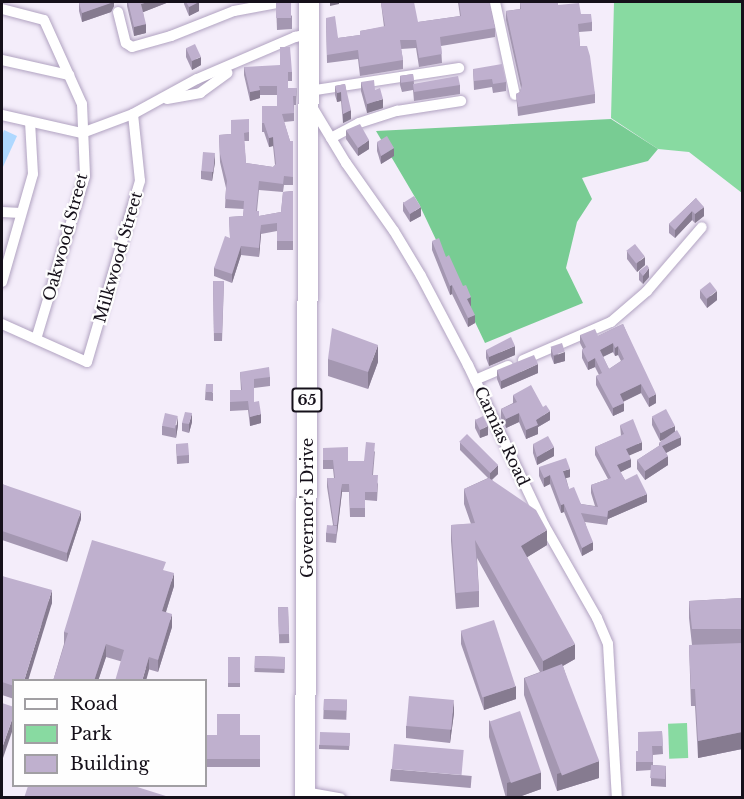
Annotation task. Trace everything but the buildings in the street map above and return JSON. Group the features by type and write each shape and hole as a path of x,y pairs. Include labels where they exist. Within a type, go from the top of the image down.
{"highway":[{"name":"Governor's Drive","path":"305,795 311,29 309,2"}],"street":[{"path":"118,12 126,43 132,46 171,36 234,11 282,2"},
{"path":"495,2 515,95"},
{"name":"Oakwood Street","path":"2,9 44,20 82,104 85,176 36,339"},
{"path":"2,115 82,133 133,114 197,79 311,29"},
{"path":"2,60 69,75"},
{"path":"309,96 459,68"},
{"name":"Camias Road","path":"309,96 346,163 394,231 475,380 544,525 597,618 608,644 617,798"},
{"path":"331,138 359,123 380,116 461,101"},
{"name":"Milkwood Street","path":"36,339 87,362 140,181 133,114"},
{"path":"2,282 4,265 33,174 30,122"},
{"path":"2,212 21,213"},
{"path":"475,380 611,322 647,291 702,227"},
{"path":"2,324 36,339"},
{"path":"305,795 340,798"}],"green space":[{"path":"614,2 742,2 742,193 689,152 658,149 611,118"},
{"path":"611,119 658,149 648,161 582,178 592,199 577,222 566,268 583,303 485,343 419,204 376,131"},
{"path":"687,723 688,758 669,759 668,724"}],"water":[{"path":"4,130 17,136 2,169 2,136"}]}
